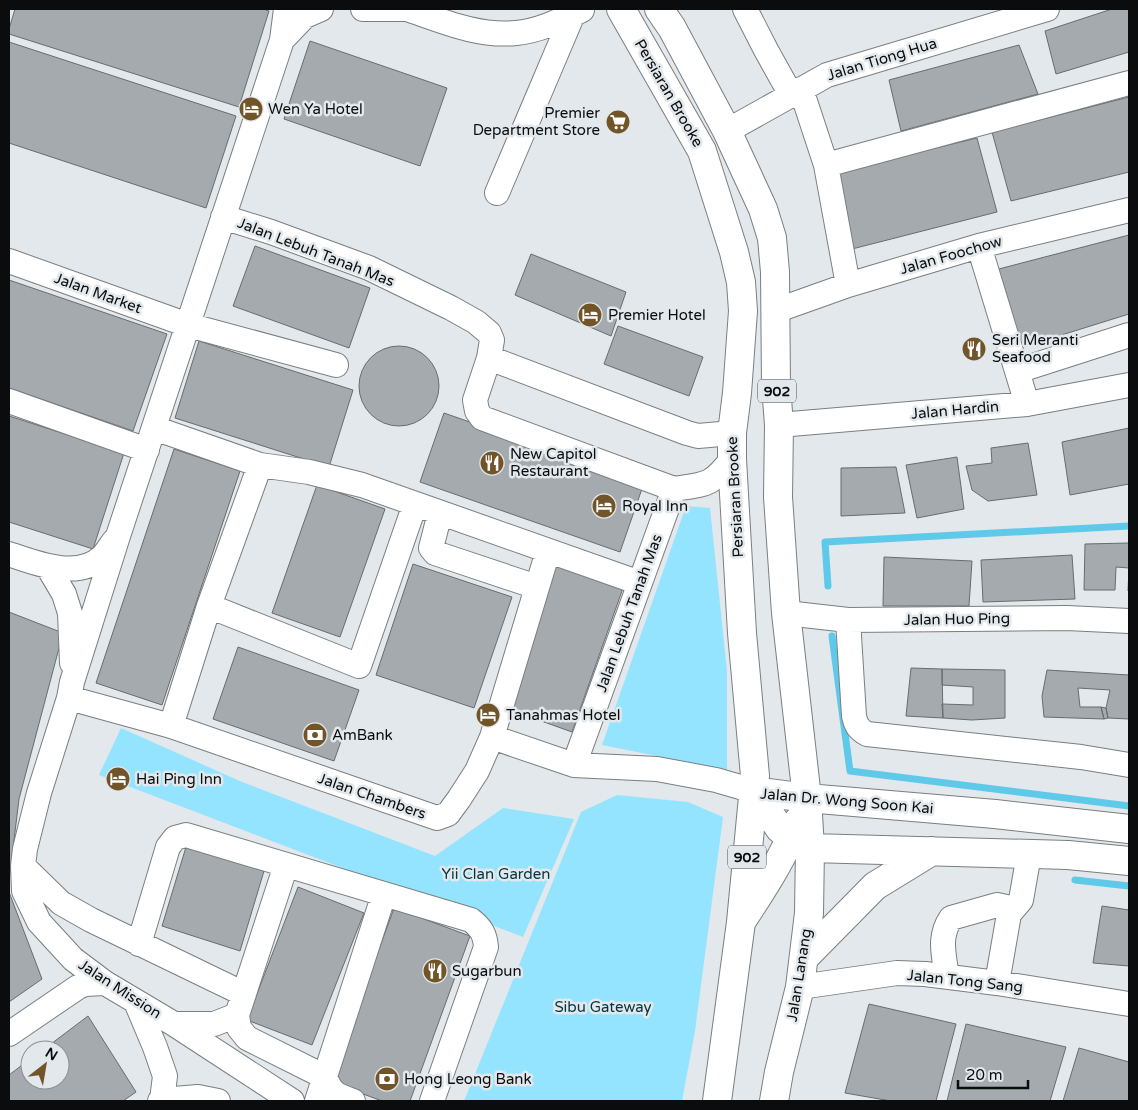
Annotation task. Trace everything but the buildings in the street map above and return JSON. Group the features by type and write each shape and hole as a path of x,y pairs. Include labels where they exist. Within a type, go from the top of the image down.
{"main road":[{"name":"Persiaran Brooke","path":"621,9 702,151 734,252 741,282 743,310 732,446 742,633 755,776 741,922"},
{"name":"Persiaran Brooke","path":"659,9 672,28 727,130 763,209 772,238 776,386 779,425 778,497 786,613 807,798 800,843"},
{"name":"Jalan Dr. Wong Soon Kai","path":"754,791 807,798 996,814 1129,829"},
{"name":"Jalan Dr. Wong Soon Kai","path":"754,791 769,815 800,843"},
{"path":"716,1101 741,922 772,875 800,843 932,851 1068,855 1129,861"},
{"name":"Jalan Lanang","path":"774,1101 800,987 809,912 800,843"},
{"path":"804,958 875,886 932,851"}],"street":[{"path":"282,40 286,9"},
{"path":"282,40 305,16 321,9"},
{"path":"363,9 408,9 483,33 516,33 549,25 579,11"},
{"path":"746,9 766,50 796,92 826,165 848,285"},
{"name":"Jalan Tiong Hua","path":"727,130 827,75 1047,9"},
{"path":"497,193 579,11"},
{"name":"Jalan Mission","path":"282,40 118,536 33,817 23,866 24,890 39,922 73,959 105,983 174,1024 292,1101"},
{"path":"826,165 1129,82"},
{"name":"Jalan Foochow","path":"775,311 848,285 980,246 1129,210"},
{"name":"Jalan Lebuh Tanah Mas","path":"223,217 271,232 369,268 451,308 476,322 489,332 492,340 489,358 475,400 476,411 482,418 674,489 708,484 721,473 732,446"},
{"path":"980,246 1027,404"},
{"name":"Jalan Market","path":"9,262 188,325 336,365"},
{"path":"1017,371 1129,335"},
{"path":"489,358 687,434 732,446"},
{"name":"Jalan Hardin","path":"779,425 1027,404 1129,385"},
{"path":"9,401 150,439 260,465 309,472 354,482 640,582"},
{"path":"171,726 209,606 260,465"},
{"name":"Jalan Lebuh Tanah Mas","path":"574,765 674,489"},
{"path":"209,606 359,666 415,504"},
{"path":"440,513 432,540 431,548 435,553 537,587"},
{"path":"9,554 48,567 89,566 102,557 118,536"},
{"name":"Jalan Chambers","path":"71,690 437,818 448,814 459,799 477,771 492,737 548,550"},
{"path":"48,567 64,594 70,613 71,690"},
{"name":"Jalan Huo Ping","path":"786,613 848,620 1067,618 1129,621"},
{"path":"848,620 854,716 856,725 867,734 1082,757 1129,765"},
{"path":"492,737 574,765 657,769 716,780 754,791"},
{"path":"139,944 168,847 175,838 186,835 471,920 480,927 486,938 486,947 432,1101"},
{"path":"997,983 1009,914 1021,900 1029,854"},
{"path":"286,865 240,1004 239,1028 247,1038 325,1077 336,1095 353,1101"},
{"path":"23,866 61,902 91,920 139,944 240,1004"},
{"path":"317,1101 384,894"},
{"path":"947,977 942,941 945,926 951,918 997,905 1006,907 1009,914"},
{"name":"Jalan Tong Sang","path":"800,987 897,973 997,983 1129,1004"},
{"path":"9,1034 78,987 85,984 105,983"},
{"path":"136,1002 165,1076 161,1100 198,1097 218,1101"},
{"path":"174,1024 214,1024 240,1004"}],"green space":[{"path":"686,506 710,508 727,671 727,770 602,745"},
{"name":"Yii Clan Garden","path":"121,728 242,782 435,856 503,808 574,819 523,937 99,775"},
{"name":"Sibu Gateway","path":"617,795 688,802 723,817 695,1031 682,1101 464,1101 581,812"}],"waterway":[{"path":"828,586 825,542 1129,526"},
{"path":"832,636 850,771 1129,806"},
{"path":"1075,880 1129,886"}],"place":[{"name":"Wen Ya Hotel","path":"251,109"},
{"name":"Premier Department Store","path":"618,122"},
{"name":"Premier Hotel","path":"590,315"},
{"name":"Seri Meranti Seafood","path":"974,349"},
{"name":"New Capitol Restaurant","path":"492,463"},
{"name":"Royal Inn","path":"604,506"},
{"name":"Tanahmas Hotel","path":"488,715"},
{"name":"AmBank","path":"315,735"},
{"name":"Hai Ping Inn","path":"118,779"},
{"name":"Sugarbun","path":"435,971"},
{"name":"Hong Leong Bank","path":"387,1079"}]}
